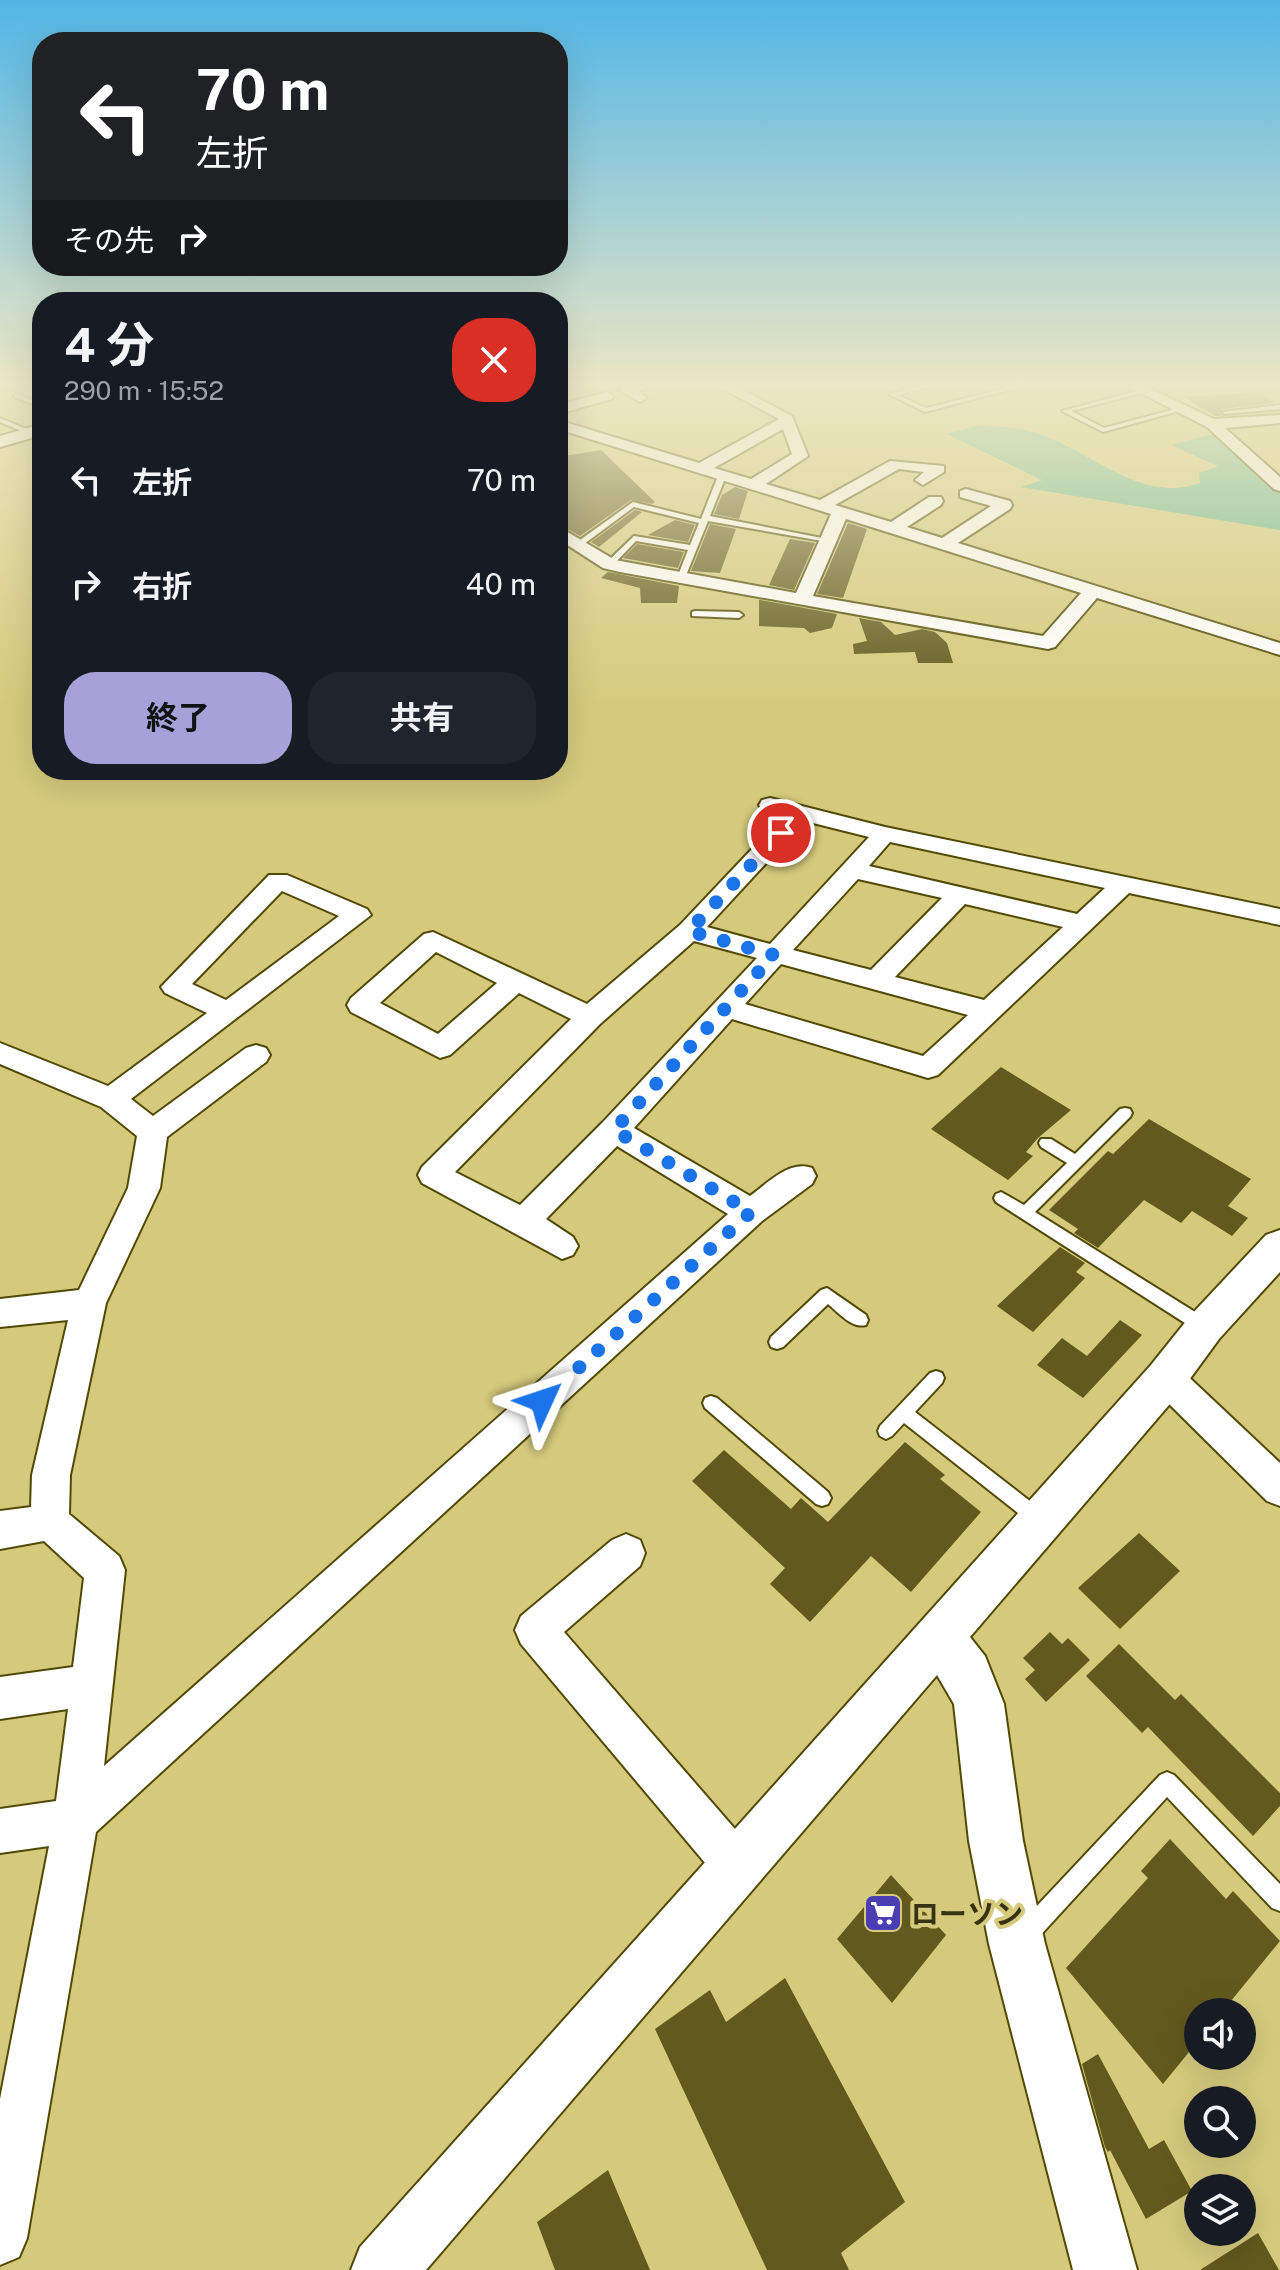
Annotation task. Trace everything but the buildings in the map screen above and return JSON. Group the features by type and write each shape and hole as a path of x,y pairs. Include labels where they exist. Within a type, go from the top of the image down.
{"street":[{"path":"767,490 1280,649"},
{"path":"820,507 850,490"},
{"path":"944,545 1004,505 966,494"},
{"path":"892,529 935,501"},
{"path":"803,597 840,513"},
{"path":"568,538 609,564 1048,643 1093,591"},
{"path":"770,805 885,834 1280,917"},
{"path":"562,1246 524,1221 433,1175 590,1017 689,931 799,813"},
{"path":"524,1221 614,1130 885,834"},
{"path":"852,870 1083,923"},
{"path":"111,1099 263,986 358,915 278,880 174,987 228,1012"},
{"path":"725,1007 928,1068 1122,886"},
{"path":"876,981 960,894"},
{"path":"689,931 989,1011"},
{"path":"516,981 440,1048 361,1005 433,940 590,1017"},
{"path":"0,1053 111,1099 153,1132"},
{"path":"50,1522 51,1475 89,1303 144,1188 153,1132 256,1055"},
{"path":"614,1130 751,1212"},
{"path":"0,1831 76,1820 751,1212 801,1176"},
{"path":"383,2270 1166,1378 1205,1327 1280,1246"},
{"path":"0,1313 89,1303"},
{"path":"1166,1378 1280,1488"},
{"path":"0,1530 50,1522"},
{"path":"0,2238 76,1820 105,1570 50,1522"},
{"path":"626,1553 535,1630 738,1867"},
{"path":"940,1637 967,1674 979,1704 996,1841 1017,1944 1105,2270"},
{"path":"0,1698 92,1685"}],"lane":[{"path":"681,578 716,490"},
{"path":"577,545 633,504 704,520 828,540"},
{"path":"609,564 634,538 693,548"},
{"path":"695,614 739,615"},
{"path":"1025,1213 1125,1113"},
{"path":"1046,1143 1077,1162"},
{"path":"1001,1198 1205,1327"},
{"path":"777,1342 827,1295 860,1320"},
{"path":"886,1431 936,1378"},
{"path":"711,1403 822,1498"},
{"path":"904,1413 1041,1520"},
{"path":"1017,1944 1167,1782 1280,1900"}],"green space":[{"path":"1039,490 1277,490 1280,493 1280,530"}],"place":[{"name":"ローソン","path":"883,1913"}],"route":[{"path":"542,1401 751,1212 614,1130 774,955 689,931 781,833"}]}
